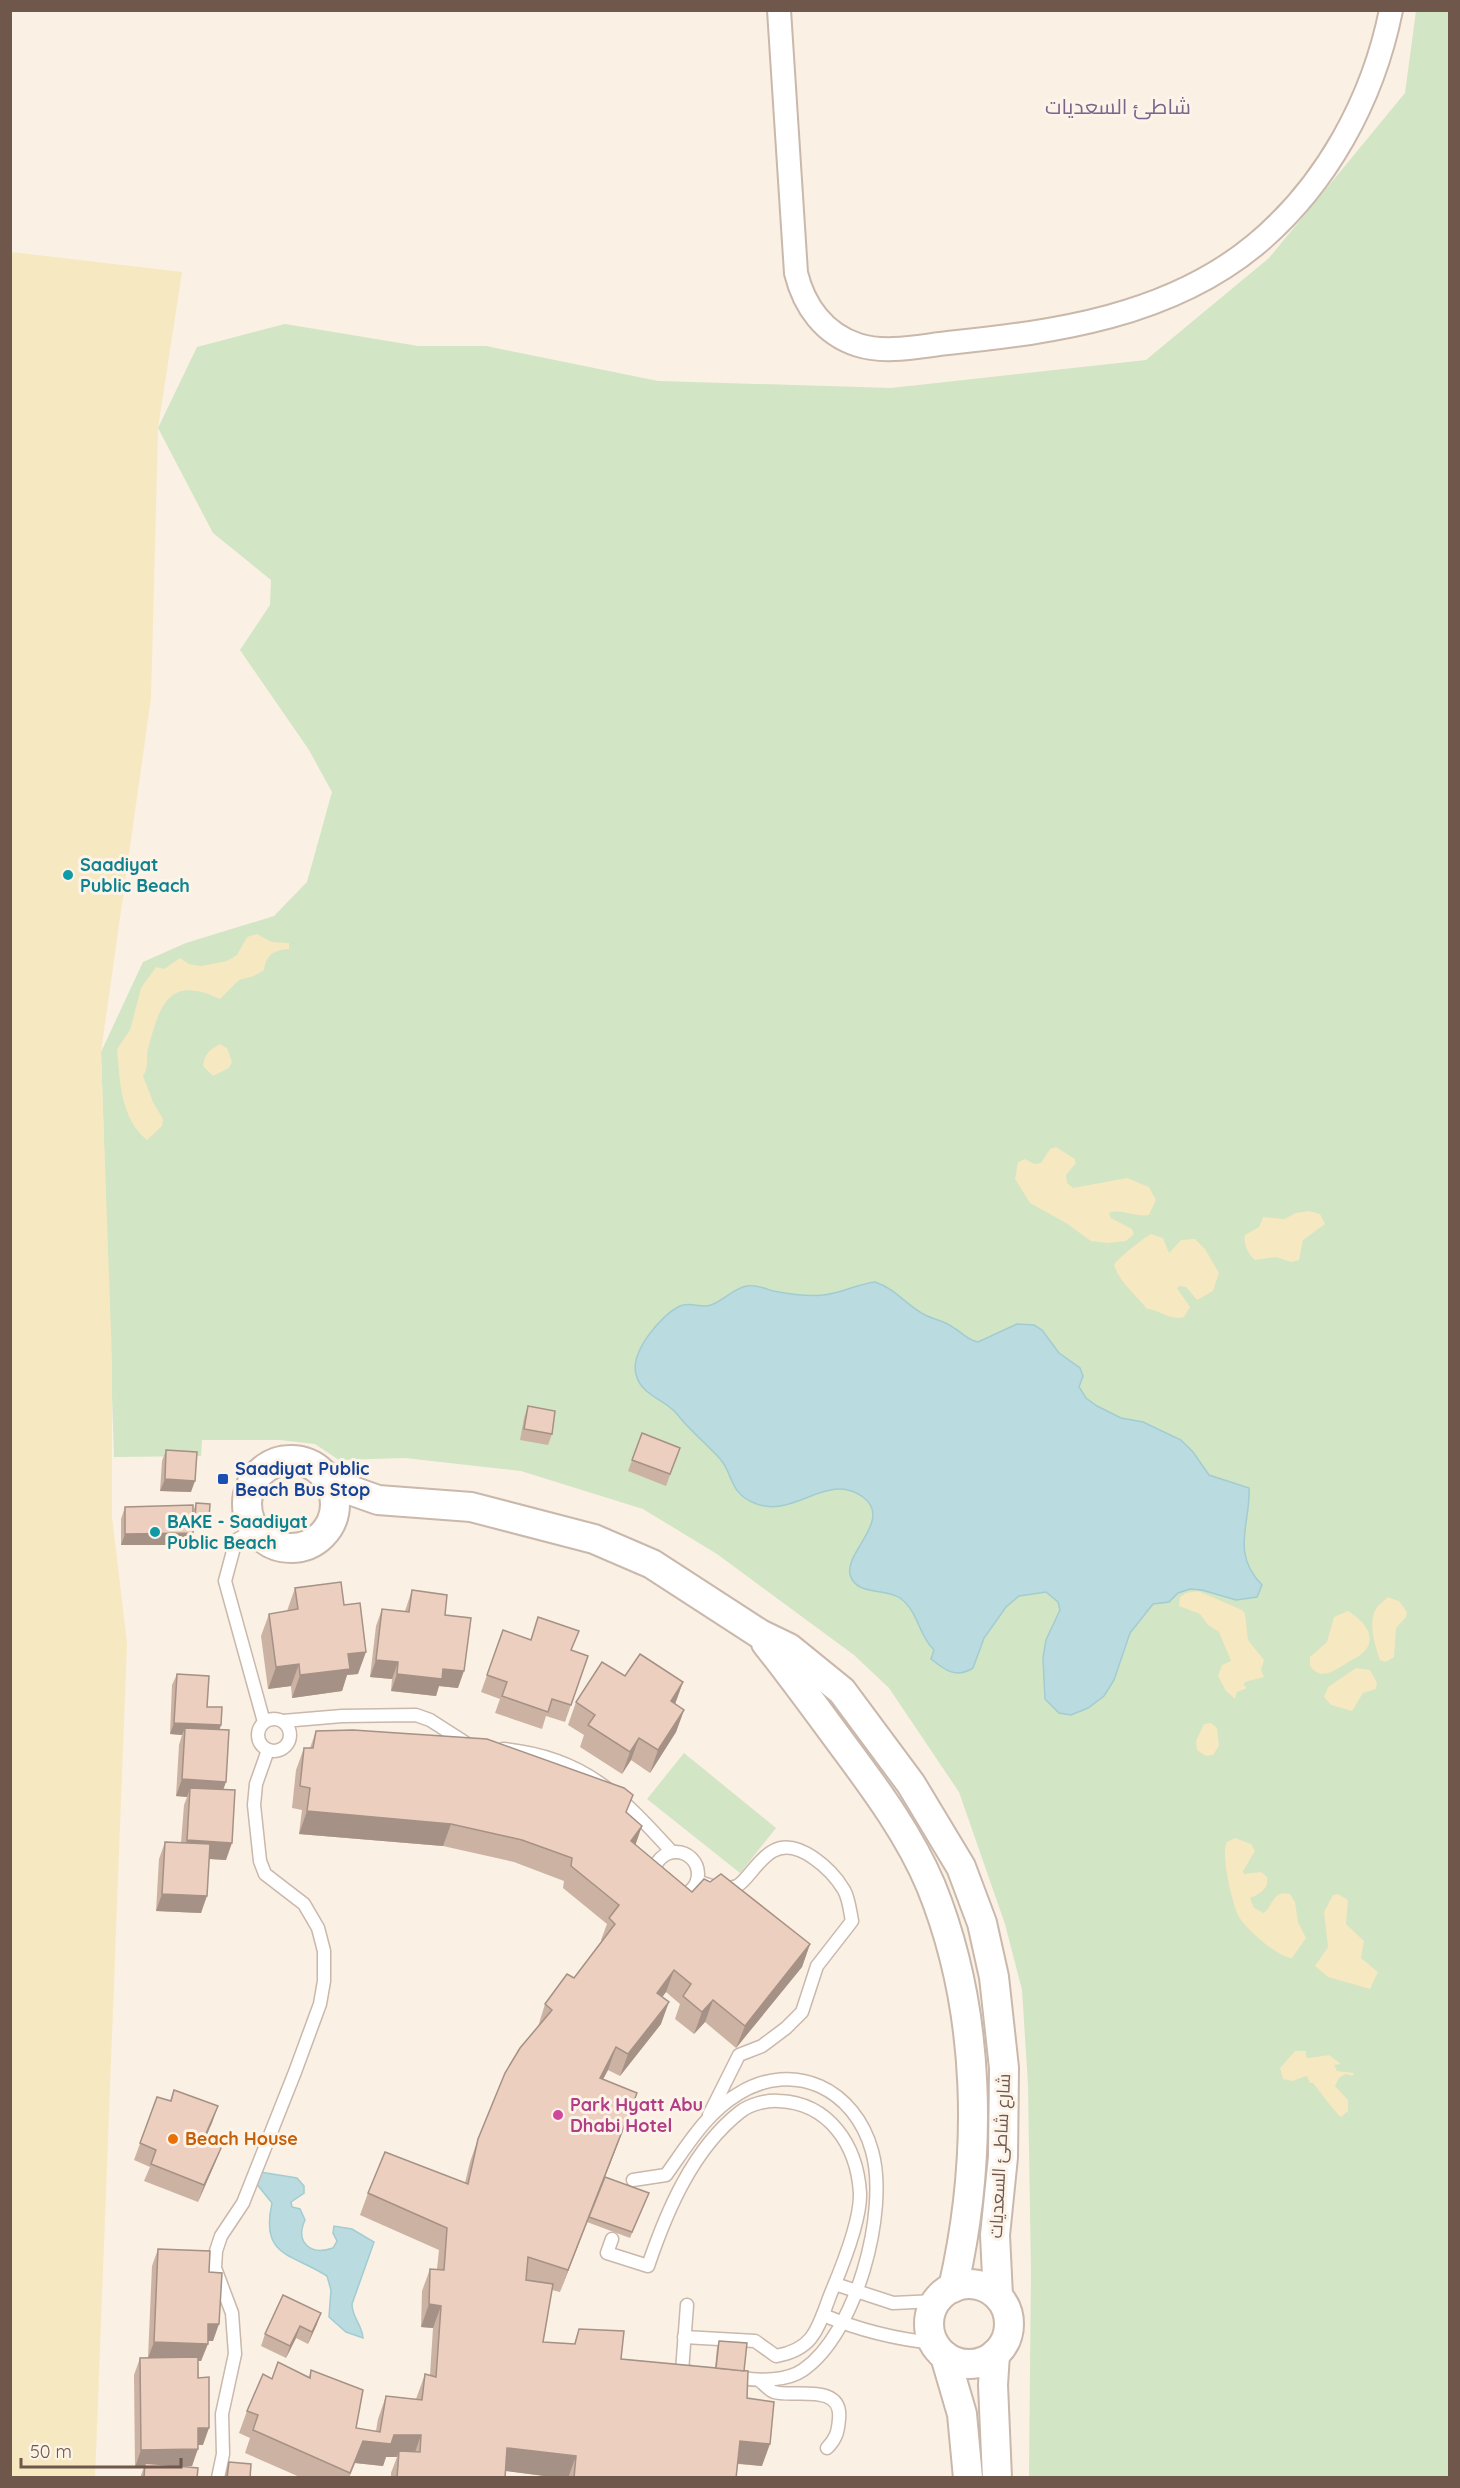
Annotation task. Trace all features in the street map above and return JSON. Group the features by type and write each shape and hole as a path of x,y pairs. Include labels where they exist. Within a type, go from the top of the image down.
{"street":[{"path":"779,10 796,273 799,286 812,312 833,332 845,340 872,348 919,346 1026,333 1125,313 1182,292 1232,263 1277,225 1334,154 1365,98 1383,48 1391,10"},
{"path":"290,1460 304,1461 316,1467 330,1483 335,1499 331,1523 320,1538 302,1548 275,1546 263,1540 254,1530 246,1503 252,1484 265,1468 290,1460"},
{"name":"شارع شاطئ السعديات","path":"330,1483 378,1500 471,1507 594,1539 652,1564 760,1634 789,1648 842,1691 906,1775 961,1867 982,1923 994,1977 1004,2068 1003,2157 995,2235 998,2296"},
{"name":"شارع شاطئ السعديات","path":"331,1523 350,1507 378,1500"},
{"name":"شارع شاطئ السعديات","path":"760,1634 887,1805 930,1885 953,1950 969,2043 972,2150 969,2191 945,2294"},
{"path":"905,1838 933,1820"},
{"path":"939,2350 970,2364 983,2362 995,2354 1008,2332 1005,2307 998,2296 977,2285 945,2294 929,2322 939,2350 962,2414 968,2478"},
{"path":"995,2354 993,2385 997,2478"}],"lane":[{"path":"254,1530 236,1540 225,1581 264,1722"},
{"path":"283,1721 289,1728 290,1737 286,1746 278,1751 268,1750 261,1745 258,1729 264,1722 273,1719 283,1721 342,1716 416,1715 430,1720 464,1743 482,1748 530,1751 568,1763 594,1777 638,1814 672,1852 689,1856 695,1863 697,1881 685,1894 666,1894 659,1889 654,1871 663,1856 672,1852"},
{"path":"218,2478 223,2454 222,2414 235,2354 232,2313 215,2268 216,2251 221,2236 243,2203 320,2004 324,1981 324,1952 318,1928 304,1904 266,1874 260,1861 254,1805 256,1784 268,1750"},
{"path":"633,2180 666,2175 707,2119 739,2055 762,2046 786,2028 802,2012 817,1966 852,1921 845,1891 830,1871 817,1860 794,1848 775,1849 756,1863 739,1885 722,1889 697,1881"},
{"path":"707,2119 736,2094 755,2085 781,2080 801,2080 826,2087 846,2103 861,2121 872,2151 876,2179 875,2219 869,2250 844,2324 826,2350 802,2372 759,2380 742,2378"},
{"path":"612,2240 607,2253 648,2265 676,2198 712,2138 742,2110 769,2100 799,2102 822,2114 847,2142 860,2194 857,2216 835,2284 814,2334 797,2352 776,2356 755,2341 684,2337"},
{"path":"835,2284 893,2303 945,2294"},
{"path":"687,2305 682,2371 704,2373"},
{"path":"823,2315 844,2324 939,2350"},
{"path":"759,2380 775,2392 804,2392 826,2396 835,2403 840,2414 838,2430 835,2440 827,2448"}],"green space":[{"path":"1416,11 1449,11 1449,2477 1029,2477 1031,2272 1028,2084 1022,1990 1005,1924 959,1792 889,1688 854,1655 717,1554 643,1509 521,1471 405,1458 339,1460 315,1444 280,1440 202,1440 201,1456 114,1457 101,1052 143,962 186,943 274,916 307,882 332,792 309,750 240,650 270,605 271,580 213,533 158,428 197,347 285,324 418,346 486,346 658,381 891,388 1146,360 1269,258 1405,93"},
{"path":"684,1753 776,1828 740,1873 647,1799"}],"sand":[{"name":"Saadiyat Public Beach","path":"11,252 182,272 158,428 151,698 101,1052 112,1360 112,1517 127,1643 95,2478 10,2477"},
{"path":"257,934 272,942 289,943 289,949 272,954 264,970 254,976 239,980 220,999 190,990 179,992 164,1005 158,1016 143,1076 153,1102 163,1119 162,1126 147,1140 131,1121 126,1110 117,1049 130,1030 141,988 156,967 164,969 180,958 189,964 201,966 227,961 237,955 247,937"},
{"path":"220,1044 227,1048 232,1062 229,1068 213,1076 203,1066 206,1055"},
{"path":"1056,1147 1075,1159 1076,1163 1066,1175 1067,1183 1073,1188 1127,1178 1149,1187 1156,1200 1149,1215 1109,1213 1111,1218 1132,1229 1134,1234 1126,1241 1108,1243 1091,1241 1066,1223 1030,1203 1015,1179 1018,1162 1025,1159 1034,1164 1041,1163 1050,1149"},
{"path":"1309,1211 1320,1214 1325,1224 1303,1240 1299,1260 1291,1262 1276,1257 1255,1260 1250,1255 1245,1245 1245,1235 1259,1227 1263,1217 1284,1219 1296,1213"},
{"path":"1151,1234 1163,1238 1169,1253 1181,1240 1195,1239 1205,1249 1219,1273 1213,1291 1197,1300 1186,1287 1177,1288 1190,1307 1184,1317 1174,1318 1147,1309 1124,1283 1114,1265"},
{"path":"1198,1591 1242,1610 1245,1614 1248,1640 1264,1660 1261,1670 1264,1677 1245,1682 1244,1685 1247,1688 1237,1692 1235,1699 1226,1691 1218,1676 1222,1665 1231,1661 1219,1632 1208,1625 1200,1614 1179,1606 1180,1597 1186,1593"},
{"path":"1387,1597 1399,1601 1407,1612 1406,1617 1396,1628 1394,1657 1386,1662 1380,1660 1372,1626 1377,1607"},
{"path":"1348,1611 1367,1629 1370,1642 1361,1654 1331,1672 1320,1674 1310,1666 1310,1657 1327,1642 1334,1617"},
{"path":"1356,1668 1370,1670 1377,1683 1376,1689 1363,1693 1352,1711 1331,1705 1324,1697 1328,1687"},
{"path":"1211,1723 1217,1728 1219,1746 1213,1755 1206,1756 1197,1750 1196,1741 1204,1724"},
{"path":"1235,1838 1251,1844 1255,1851 1243,1871 1244,1874 1261,1872 1267,1877 1265,1888 1250,1898 1254,1908 1264,1913 1277,1896 1284,1893 1290,1894 1295,1902 1298,1922 1306,1938 1292,1958 1286,1957 1262,1941 1238,1915 1230,1889 1225,1856 1227,1842"},
{"path":"1338,1894 1348,1900 1346,1924 1364,1941 1361,1958 1378,1972 1370,1989 1328,1977 1315,1966 1328,1947 1324,1912 1333,1895"},
{"path":"1295,2051 1306,2051 1306,2057 1309,2058 1329,2055 1341,2064 1334,2065 1337,2071 1354,2073 1353,2076 1346,2074 1339,2078 1335,2086 1348,2100 1348,2111 1341,2117 1313,2083 1310,2083 1307,2076 1292,2081 1283,2079 1280,2068"}],"water":[{"path":"875,1282 889,1289 918,1311 947,1324 974,1341 978,1342 1017,1324 1034,1325 1042,1330 1059,1353 1080,1368 1083,1376 1079,1387 1086,1398 1121,1418 1143,1422 1181,1440 1193,1452 1209,1475 1249,1488 1244,1549 1252,1573 1262,1585 1257,1597 1236,1600 1202,1590 1190,1589 1178,1593 1169,1602 1153,1604 1130,1633 1114,1680 1104,1696 1088,1708 1071,1715 1059,1713 1045,1699 1043,1658 1046,1640 1060,1610 1058,1602 1046,1592 1019,1596 1006,1607 984,1638 973,1668 961,1673 946,1670 931,1659 934,1650 925,1638 911,1610 900,1598 864,1589 853,1581 850,1565 866,1536 873,1515 871,1506 863,1497 849,1490 836,1489 781,1506 767,1506 752,1502 736,1488 716,1454 672,1409 643,1387 636,1374 635,1365 642,1345 664,1317 680,1306 711,1305 742,1287 750,1286 817,1296"},
{"path":"260,2172 297,2178 304,2186 304,2193 291,2202 292,2207 300,2209 305,2220 302,2228 303,2241 311,2248 325,2250 333,2248 337,2241 333,2233 334,2226 352,2229 374,2242 352,2304 363,2338 346,2332 329,2317 331,2290 327,2276 291,2257 275,2244 270,2234 269,2221 272,2203 256,2183"}],"building":[{"path":"528,1406 555,1411 552,1434 524,1429"},
{"path":"642,1433 680,1448 670,1474 632,1460"},
{"path":"166,1450 197,1452 195,1481 165,1479"},
{"path":"196,1503 210,1504 209,1519 195,1518"},
{"path":"193,1505 193,1533 125,1534 125,1507"},
{"path":"341,1582 344,1605 360,1603 366,1652 348,1654 350,1669 300,1675 299,1664 276,1667 269,1614 298,1609 295,1588"},
{"path":"412,1590 447,1595 445,1615 471,1618 464,1671 443,1669 442,1679 397,1674 398,1662 376,1660 382,1609 409,1612"},
{"path":"538,1617 579,1631 571,1650 588,1656 571,1705 552,1699 548,1712 502,1696 507,1682 487,1675 503,1630 531,1640"},
{"path":"640,1654 683,1682 671,1701 684,1710 658,1750 639,1738 630,1752 588,1725 595,1715 576,1702 602,1662 625,1676"},
{"path":"177,1674 209,1676 207,1707 222,1707 221,1725 174,1723"},
{"path":"185,1728 229,1730 226,1782 182,1779"},
{"name":"Park Hyatt Abu Dhabi Hotel","path":"353,1730 487,1739 624,1788 633,1795 626,1812 642,1826 631,1841 692,1892 704,1879 710,1882 721,1874 810,1944 745,2026 713,2000 702,2012 683,1996 691,1984 674,1970 657,1993 669,2002 628,2054 616,2047 600,2078 637,2093 568,2270 528,2257 526,2280 553,2284 543,2342 575,2344 579,2329 624,2331 621,2359 748,2371 747,2398 774,2402 770,2444 740,2441 736,2478 574,2478 576,2456 507,2448 505,2478 397,2478 399,2451 420,2452 421,2435 394,2435 391,2444 363,2441 350,2473 253,2430 258,2415 247,2411 263,2374 272,2379 278,2362 310,2378 311,2370 363,2390 356,2428 380,2432 386,2396 422,2400 425,2374 436,2377 441,2306 429,2304 430,2269 444,2270 447,2228 368,2193 385,2152 468,2184 478,2139 505,2073 520,2048 552,2010 545,2004 567,1974 574,1978 615,1924 609,1918 619,1905 571,1866 572,1858 522,1840 451,1824 307,1811 310,1788 300,1786 304,1748 313,1748 316,1731"},
{"path":"190,1788 235,1790 232,1843 187,1840"},
{"path":"165,1842 210,1844 207,1896 162,1894"},
{"name":"Beach House","path":"174,2090 218,2106 204,2138 222,2146 204,2185 151,2164 156,2150 140,2143 157,2097 171,2101"},
{"path":"605,2177 649,2193 632,2232 589,2217"},
{"path":"158,2249 210,2251 209,2272 222,2273 219,2324 208,2324 208,2344 154,2342"},
{"path":"283,2295 321,2313 312,2332 300,2326 290,2346 265,2334"},
{"path":"719,2341 747,2343 744,2371 716,2368"},
{"path":"198,2357 198,2378 209,2377 209,2428 198,2428 198,2449 141,2450 140,2358"},
{"path":"229,2462 251,2464 250,2478 227,2478"},
{"path":"145,2463 198,2468 197,2478 144,2478"}],"place":[{"name":"Saadiyat Public Beach","path":"68,875"},
{"name":"Saadiyat Public Beach Bus Stop","path":"223,1479"},
{"name":"BAKE - Saadiyat Public Beach","path":"155,1532"},
{"name":"Park Hyatt Abu Dhabi Hotel","path":"558,2115"},
{"name":"Beach House","path":"173,2139"}],"district":[{"name":"شاطئ السعديات","path":"1118,107"}]}
